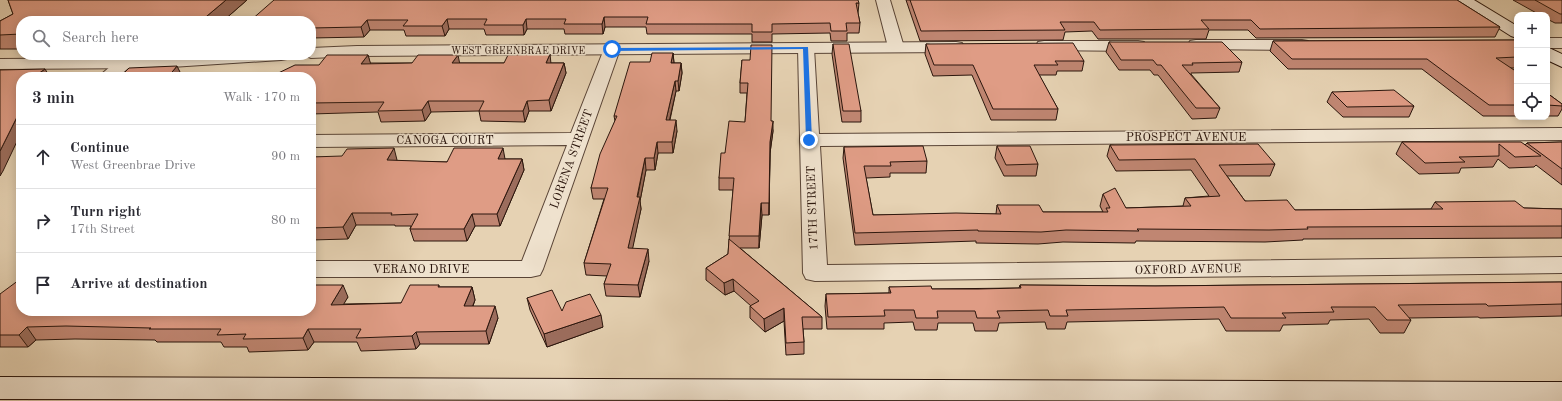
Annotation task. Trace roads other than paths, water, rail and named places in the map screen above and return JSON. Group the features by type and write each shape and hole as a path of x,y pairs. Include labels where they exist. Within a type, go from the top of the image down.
{"street":[{"path":"883,0 896,47"},
{"path":"1464,0 1513,40"},
{"path":"1487,0 1514,16"},
{"path":"1181,45 1316,44"},
{"path":"1554,44 1562,62"},
{"path":"1030,46 1157,46"},
{"name":"WEST GREENBRAE DRIVE","path":"316,53 357,51 975,47"},
{"name":"17TH STREET","path":"806,48 815,273"},
{"name":"LORENA STREET","path":"531,269 612,49"},
{"path":"0,64 124,64 220,60"},
{"path":"114,72 124,64"},
{"name":"PROSPECT AVENUE","path":"809,140 1562,134"},
{"name":"CANOGA COURT","path":"316,142 579,139"},
{"name":"OXFORD AVENUE","path":"815,273 1562,265"},
{"name":"VERANO DRIVE","path":"316,269 531,269"},
{"path":"0,388 1562,393"}]}
